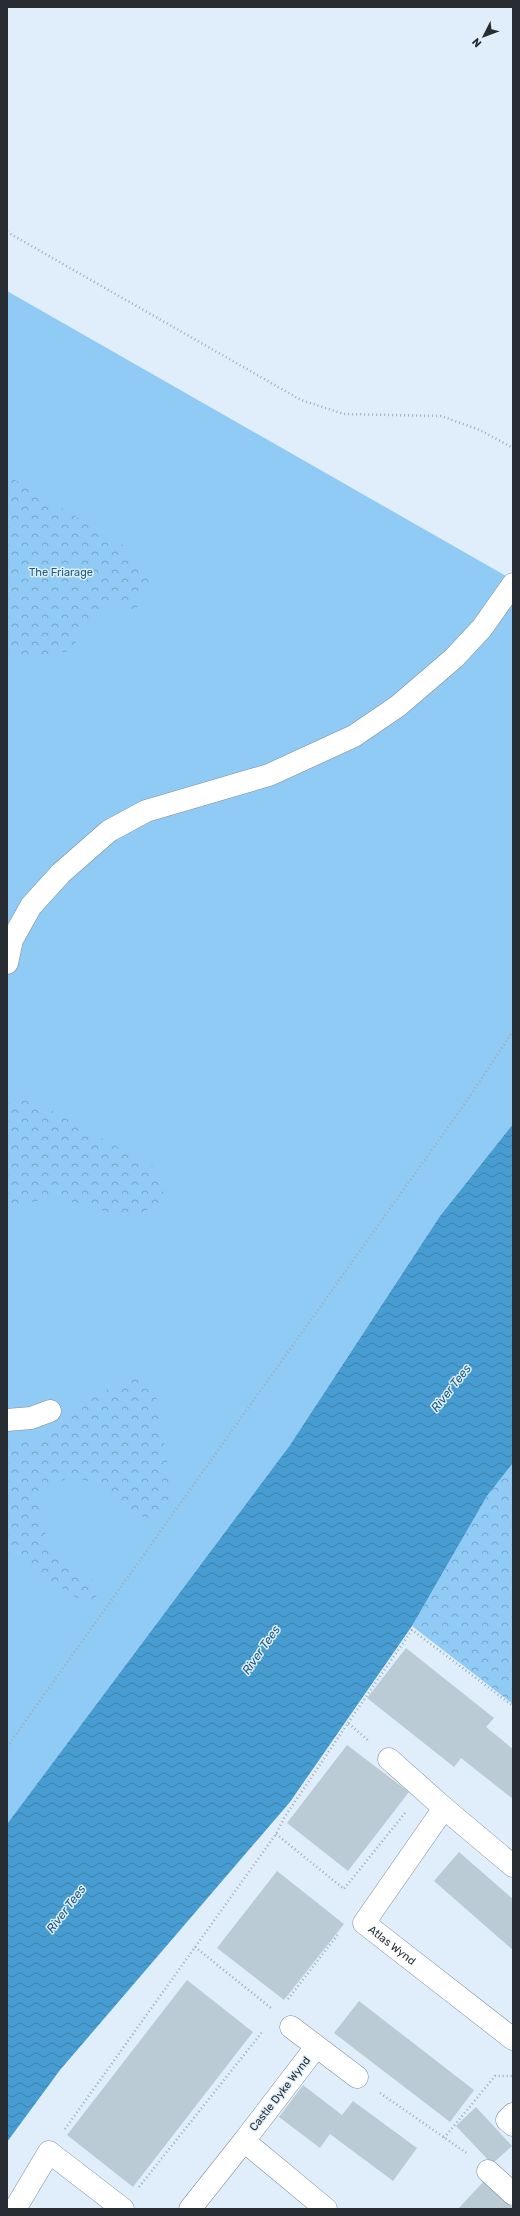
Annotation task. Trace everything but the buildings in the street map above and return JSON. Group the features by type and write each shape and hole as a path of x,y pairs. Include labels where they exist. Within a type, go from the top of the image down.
{"street":[{"path":"7,963 12,940 31,906 61,873 109,831 146,811 269,775 354,736 398,706 454,658 482,628 513,584"},
{"path":"7,1420 31,1418 50,1411"},
{"path":"389,1759 513,1866"},
{"name":"Atlas Wynd","path":"444,1808 364,1924 511,2037"},
{"name":"Castle Dyke Wynd","path":"284,2020 316,2047 357,2077"},
{"name":"Castle Dyke Wynd","path":"190,2209 244,2142 316,2047"},
{"path":"513,2114 507,2120 513,2125"},
{"name":"Castle Dyke Wynd","path":"244,2142 326,2209"},
{"path":"15,2209 49,2152 128,2201"},
{"path":"488,2171 513,2194"}],"path":[{"path":"7,232 301,400 344,414 441,416 480,430 513,448"},
{"path":"7,1747 468,1099 513,1031"},
{"path":"49,2152 276,1834 284,1818 412,1630 513,1706"},
{"path":"348,1723 389,1759"},
{"path":"276,1834 344,1889 404,1812 428,1832"},
{"path":"284,2004 340,1932 352,1934 364,1924"},
{"path":"195,1947 284,2020"},
{"path":"128,2201 268,2025"},
{"path":"444,2138 495,2076 513,2076"},
{"path":"357,2077 471,2157"}],"green space":[{"path":"7,291 513,580 513,1124 440,1216 290,1445 7,1824"},
{"name":"The Friarage","path":"7,475 123,545 151,581 135,611 110,603 92,617 70,651 23,658 7,656"},
{"path":"7,1094 27,1097 159,1170 165,1201 131,1218 55,1198 7,1206"},
{"path":"130,1375 155,1389 172,1492 166,1510 150,1518 134,1515 94,1482 68,1477 41,1496 43,1524 50,1543 63,1559 79,1572 95,1582 97,1596 87,1602 73,1596 14,1555 7,1556 7,1445 52,1435 92,1399"},
{"path":"513,1463 513,1704 412,1626 487,1496"}],"water":[{"name":"River Tees","path":"513,1124 513,1463 487,1496 412,1626 290,1802 60,2070 7,2142 7,1824 290,1445 440,1216"}]}
